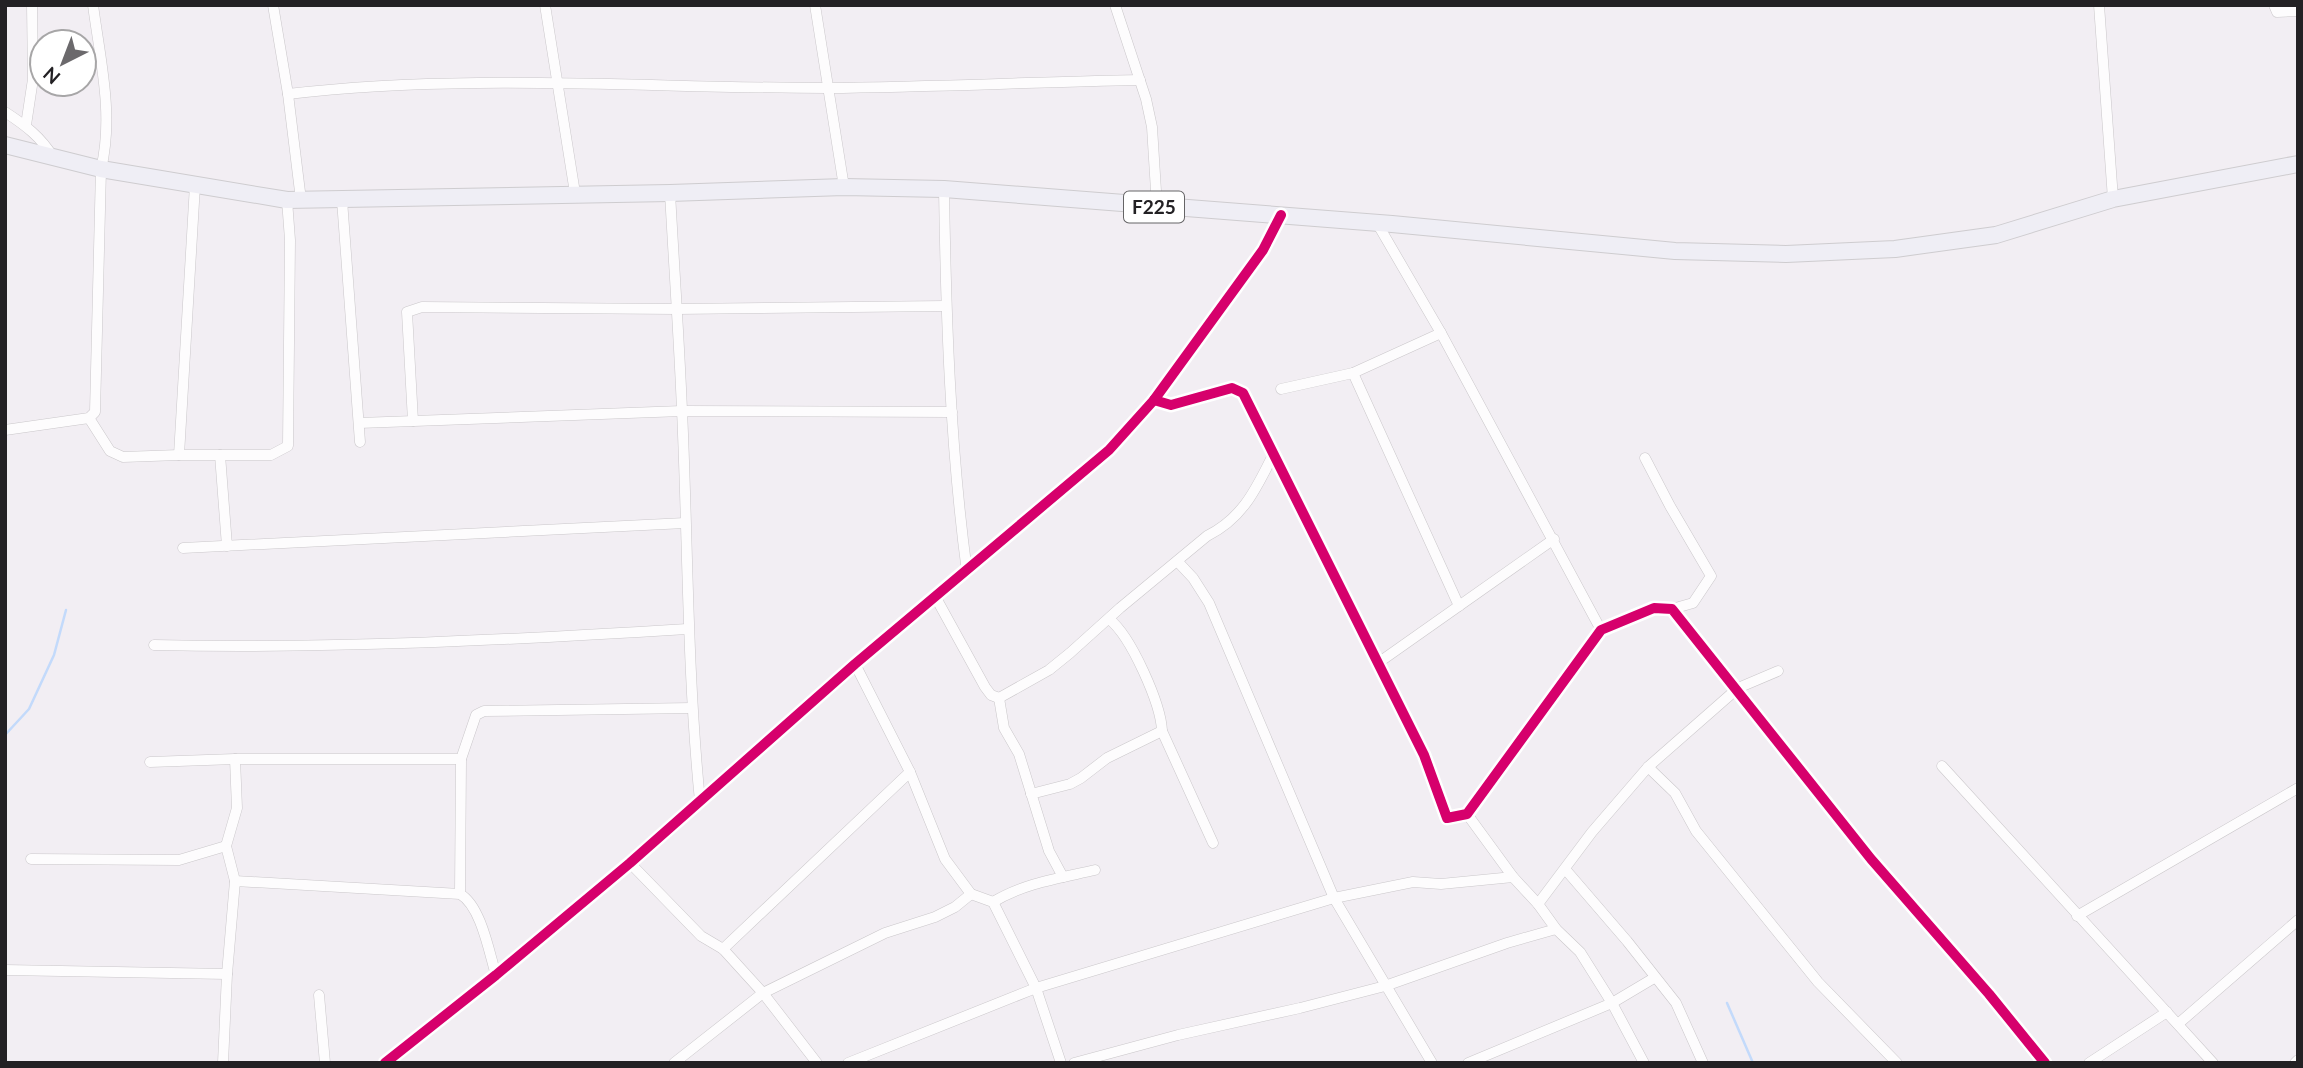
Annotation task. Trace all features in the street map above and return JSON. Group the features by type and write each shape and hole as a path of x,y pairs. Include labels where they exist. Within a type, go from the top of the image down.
{"main road":[{"name":"F225","path":"5,145 101,169 294,200 844,187 944,189 1377,223 1675,251 1786,254 1895,249 1996,236 2112,199 2298,164"}],"street":[{"path":"26,125 33,79 33,5"},
{"path":"5,429 89,418 95,412 101,169 107,144 107,113 93,5"},
{"path":"89,418 110,452 123,457 271,455 288,446 289,240 294,200 288,94 273,5"},
{"path":"545,5 575,193"},
{"path":"816,5 844,187"},
{"path":"1115,5 1140,80 1152,127 1157,207"},
{"path":"2099,5 2112,199"},
{"path":"2274,5 2277,12 2281,13 2298,10"},
{"path":"288,94 346,88 556,82 827,88 1140,80"},
{"path":"5,112 26,125 43,141 54,157"},
{"path":"179,455 195,185"},
{"path":"944,189 945,306 967,572"},
{"path":"670,193 682,411 687,629 700,801"},
{"path":"342,200 360,442"},
{"path":"387,1062 630,863 855,664 1109,450 1154,400 1264,250 1281,215"},
{"path":"1377,223 1441,333 1601,629"},
{"path":"413,421 407,312 422,307 677,309 945,306"},
{"path":"1281,389 1353,373 1441,333"},
{"path":"1353,373 1459,606"},
{"path":"1154,400 1171,405 1232,388 1243,393 1433,776 1447,818 1468,814 1601,629 1654,608 1672,609 1693,603 1711,576 1645,458"},
{"path":"359,422 682,411 952,412"},
{"path":"220,455 227,546"},
{"path":"936,598 985,687 991,695 999,698 1049,670 1207,536 1224,528 1250,500 1273,455"},
{"path":"183,548 685,523"},
{"path":"1378,663 1554,538"},
{"path":"1178,562 1193,578 1209,603 1334,898 1432,1063"},
{"path":"1672,609 1738,688 1871,859 1989,994 2045,1063"},
{"path":"1109,619 1119,627 1140,666 1162,717 1162,731 1213,843"},
{"path":"154,645 262,648 463,643 687,629"},
{"path":"855,664 910,772 945,859 971,894 993,902 1036,988 1061,1063"},
{"path":"1538,904 1591,832 1647,767 1738,688 1778,671"},
{"path":"999,698 1004,729 1019,754 1049,851 1063,877"},
{"path":"460,894 461,759 476,715 484,711 692,708"},
{"path":"1031,794 1070,783 1107,758 1162,731"},
{"path":"150,762 235,759 461,759"},
{"path":"223,1063 235,881 226,846 237,808 235,759"},
{"path":"1942,766 2213,1063"},
{"path":"1647,767 1675,793 1696,831 1818,982 1896,1063"},
{"path":"723,949 910,772"},
{"path":"2077,916 2298,788"},
{"path":"1468,814 1513,877 1556,929 1580,952 1612,1003 1644,1063"},
{"path":"31,859 179,860 226,846"},
{"path":"630,863 701,936 723,949 763,993 817,1063"},
{"path":"1565,869 1676,1003 1703,1063"},
{"path":"993,902 1007,893 1046,880 1095,870"},
{"path":"848,1063 1036,988 1334,898 1413,883 1441,884 1513,877"},
{"path":"235,881 460,894 469,899 476,912 496,975"},
{"path":"674,1063 763,993 885,933 935,918 971,894"},
{"path":"2178,1024 2298,920"},
{"path":"1074,1063 1178,1035 1300,1009 1385,986 1507,943 1556,929"},
{"path":"5,970 227,974"},
{"path":"1468,1063 1612,1003 1654,978"},
{"path":"318,995 325,1063"},
{"path":"2089,1063 2167,1012"}],"waterway":[{"path":"5,735 29,709 54,655 66,610"},
{"path":"1727,1003 1753,1063"}],"cycle path":[{"path":"385,1063 630,863 855,664 1109,450 1154,400 1263,250 1281,215"},
{"path":"1154,400 1171,405 1232,388 1243,393 1424,755 1447,818 1467,814 1601,630 1654,608 1672,609 1871,859 1989,994 2045,1063"}]}
